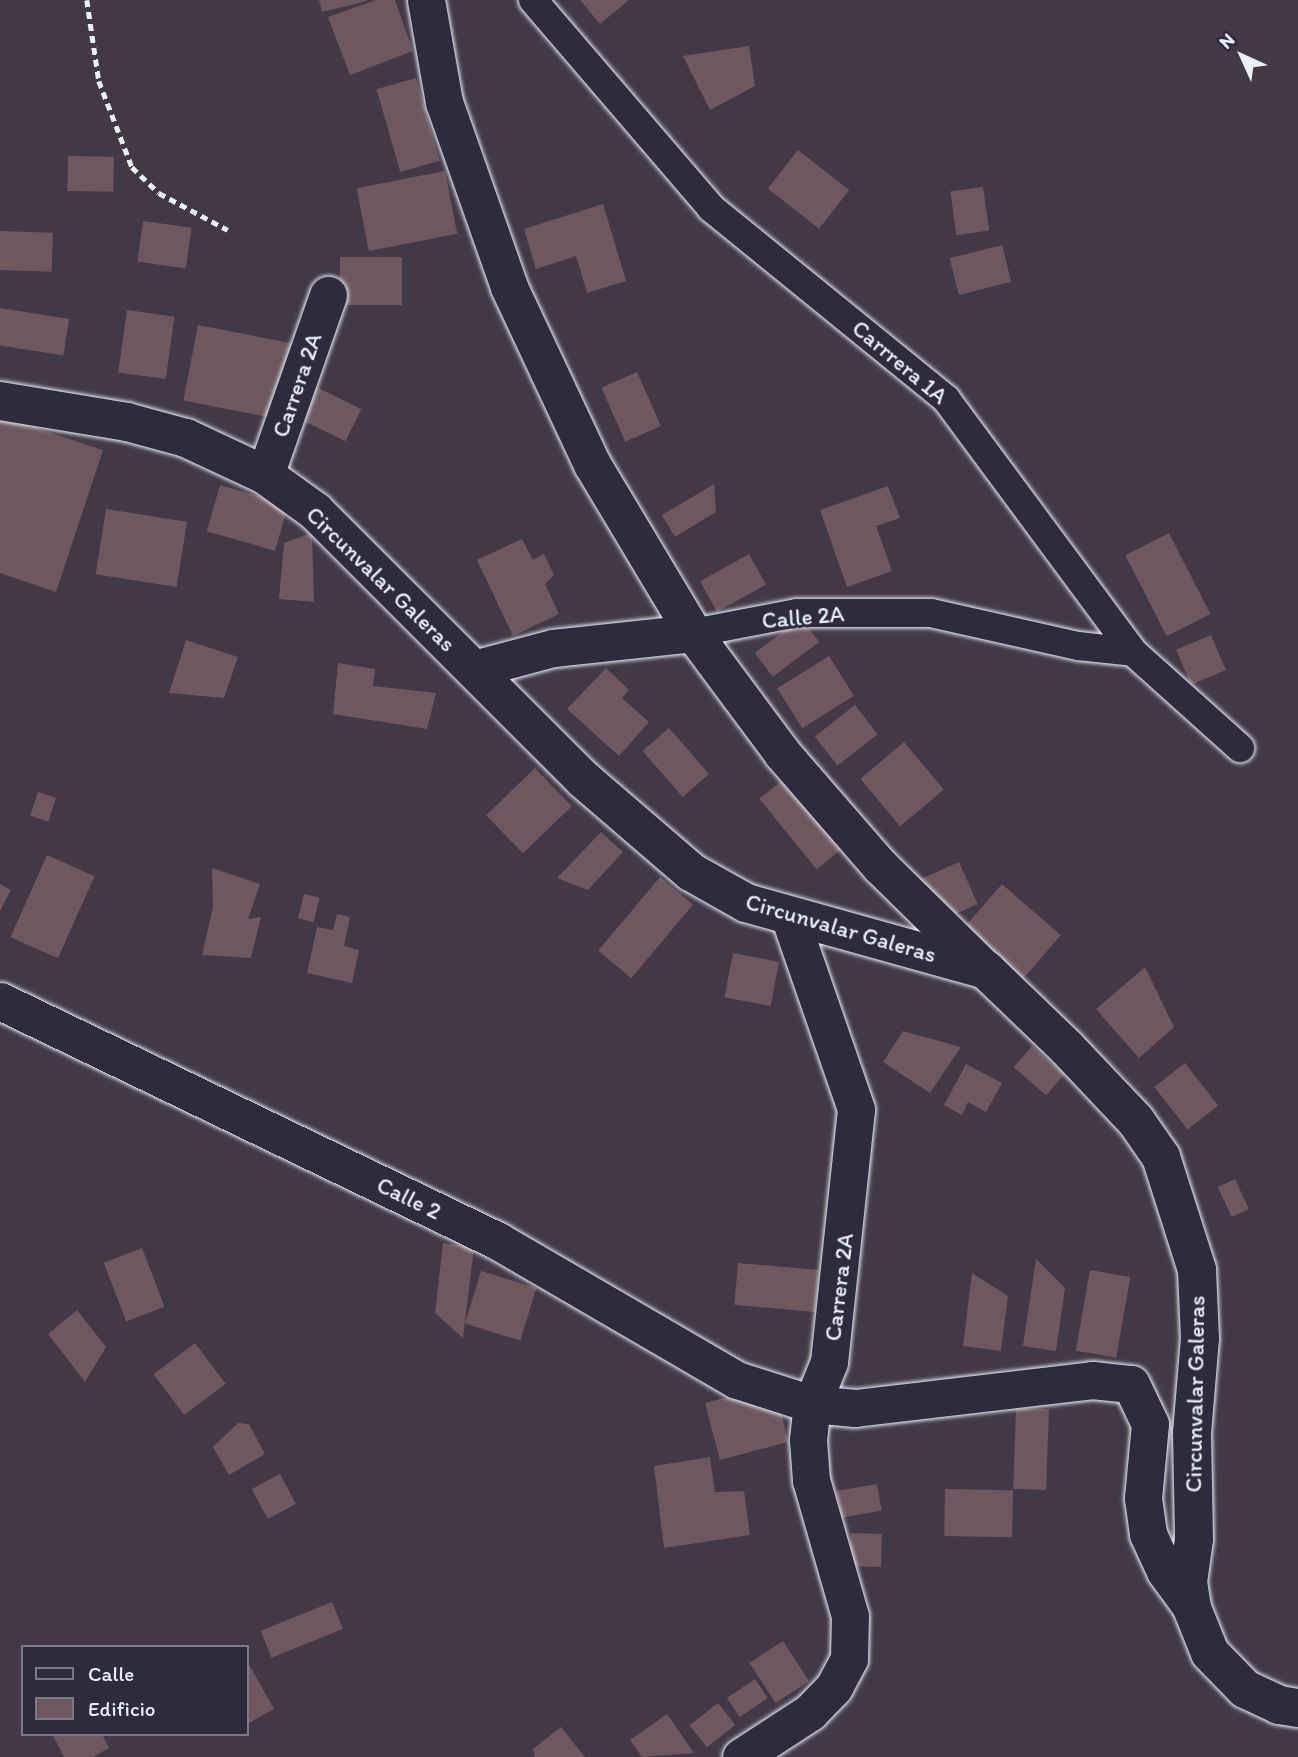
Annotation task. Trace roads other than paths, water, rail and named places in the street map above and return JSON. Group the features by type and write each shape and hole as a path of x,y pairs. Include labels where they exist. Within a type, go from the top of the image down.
{"main road":[{"name":"Circunvalar Galeras","path":"0,401 127,422 186,438 265,475 315,511 583,779 691,872 746,903 790,918 986,970 1136,1121 1161,1157 1175,1192 1197,1270 1200,1338 1192,1433 1194,1539 1188,1582 1192,1608 1210,1653 1245,1689 1279,1705 1298,1709"}],"street":[{"path":"426,0 444,102 509,287 592,464 694,633 782,753 880,866 986,970"},
{"name":"Carrrera 1A","path":"533,0 711,208 946,398 1133,652 1240,748"},
{"name":"Carrera 2A","path":"265,475 328,295"},
{"name":"Calle 2A","path":"474,669 553,648 694,633 797,613 931,613 1078,646 1133,652"},
{"name":"Carrera 2A","path":"741,1757 810,1712 834,1686 849,1659 850,1616 811,1480 808,1440 812,1404 830,1362 856,1110 790,918"},
{"name":"Calle 2","path":"0,1001 498,1241 737,1380 812,1404 855,1408 1092,1380 1131,1384 1150,1424 1143,1498 1148,1534 1165,1571 1192,1608"}]}
